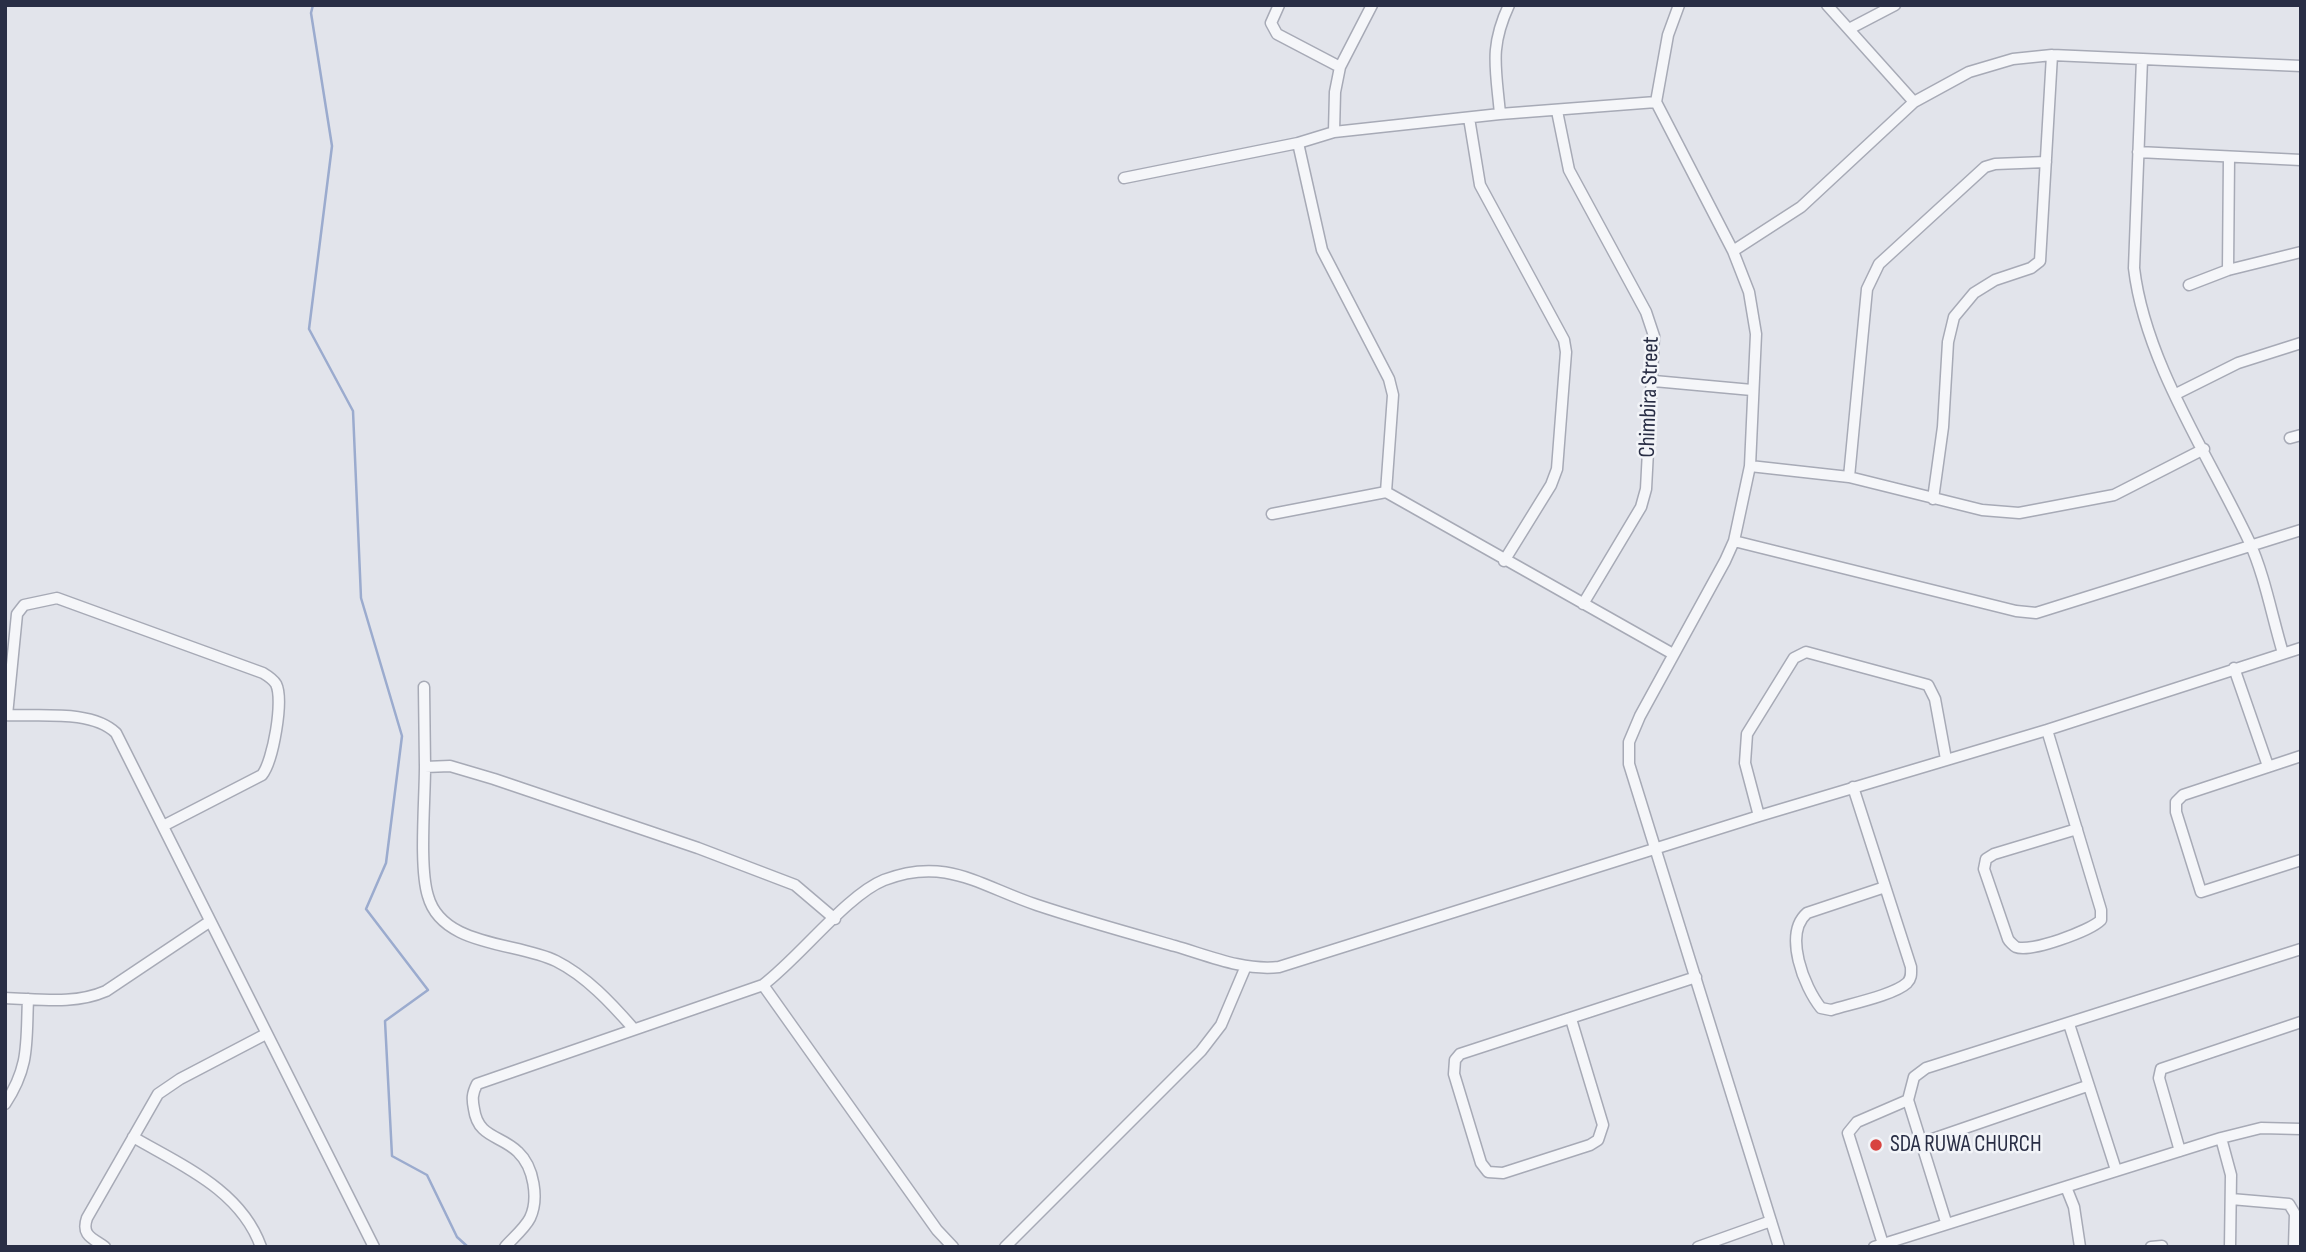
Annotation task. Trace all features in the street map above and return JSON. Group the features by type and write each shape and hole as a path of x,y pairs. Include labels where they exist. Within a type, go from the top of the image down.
{"street":[{"path":"1279,5 1271,23 1277,34 1340,67"},
{"path":"1334,132 1335,92 1340,67 1372,5"},
{"path":"1500,114 1494,49 1496,33 1509,5"},
{"path":"1679,5 1668,35 1657,102 1733,251 1754,313 1750,466 1734,541 1629,742 1631,775 1779,1247"},
{"path":"1828,5 1914,102"},
{"path":"1849,29 1895,5"},
{"path":"1733,251 1801,206 1914,102 1969,72 2013,59 2052,55 2301,66"},
{"path":"1933,499 1943,428 1948,342 1954,317 1974,293 1995,280 2031,268 2040,261 2052,55"},
{"path":"2142,58 2134,268 2137,295 2176,394 2251,545 2283,653"},
{"path":"1124,178 1298,143 1334,132 1500,114 1657,102"},
{"name":"Chimbira Street","path":"1557,111 1569,170 1652,324 1654,381 1646,489 1641,507 1583,604"},
{"path":"1469,118 1480,185 1564,340 1566,352 1557,469 1551,485 1504,561"},
{"path":"1298,143 1322,250 1389,379 1394,395 1386,492"},
{"path":"2138,152 2301,160"},
{"path":"2228,270 2229,158"},
{"path":"1849,477 1867,289 1879,264 1985,167 1995,164 2046,162"},
{"path":"2189,285 2228,270 2301,252"},
{"path":"2176,394 2238,363 2301,343"},
{"path":"1654,381 1752,390"},
{"path":"1750,466 1849,477 1982,510 2019,513 2114,495 2204,449"},
{"path":"1272,514 1386,492 1673,654"},
{"path":"1734,541 2036,614 2301,530"},
{"path":"163,825 250,781 269,766 278,710 279,692 275,681 263,673 57,598 24,605 17,614 6,715 91,720 107,725 116,733 374,1247"},
{"path":"505,1247 530,1218 535,1200 533,1177 518,1152 482,1131 475,1116 472,1095 477,1084 763,985 788,966 857,897 882,881 916,871 946,871 1036,905 1246,967 1279,967 1759,816 2047,730 2301,648"},
{"path":"1759,816 1744,746 1754,723 1794,658 1800,653 1806,652 1928,685 1936,699 1946,759"},
{"path":"2234,668 2268,766"},
{"path":"424,687 425,886 436,914 448,925 466,934 556,961 598,991 633,1028"},
{"path":"2047,730 2077,829 2101,911 2101,920 2094,927 2061,939 2025,948 2015,947 2008,939 1984,869 1986,859 1994,854 2077,829"},
{"path":"2301,756 2183,795 2176,802 2176,812 2201,892 2301,860"},
{"path":"425,767 450,766 494,779 698,848 795,885 835,919"},
{"path":"1853,787 1885,887 1912,976 1897,989 1831,1010 1821,1008 1815,1000 1794,943 1799,920 1807,913 1885,887"},
{"path":"5,998 73,1001 106,992 209,922"},
{"path":"1946,1222 1908,1100 1914,1077 1926,1068 2301,949"},
{"path":"1005,1247 1201,1051 1221,1025 1246,967"},
{"path":"1571,1019 1603,1125 1602,1134 1590,1145 1503,1173 1488,1172 1480,1163 1454,1074 1455,1060 1469,1050 1696,977"},
{"path":"763,985 937,1230 953,1247"},
{"path":"5,1104 21,1079 25,1065 28,999"},
{"path":"2180,1150 2159,1078 2161,1069 2301,1022"},
{"path":"2069,1024 2116,1170"},
{"path":"105,1247 85,1234 83,1228 133,1137 164,1088 266,1034"},
{"path":"1922,1143 2087,1086"},
{"path":"1908,1100 1857,1122 1848,1133 1879,1245 2221,1138 2261,1128 2301,1129"},
{"path":"133,1137 217,1186 249,1224 261,1247"},
{"path":"2221,1138 2231,1175 2230,1247"},
{"path":"2066,1187 2074,1207 2080,1247"},
{"path":"2231,1199 2289,1203 2295,1214 2294,1247"},
{"path":"1698,1247 1771,1221"},
{"path":"1916,1234 1920,1247"},
{"path":"2151,1247 2162,1246"}],"waterway":[{"path":"313,5 311,13 332,146 309,329 353,411 361,598 402,736 386,863 366,909 428,990 385,1021 392,1156 427,1175 457,1237 468,1247"}],"place":[{"name":"SDA RUWA CHURCH","path":"1876,1145"}]}
